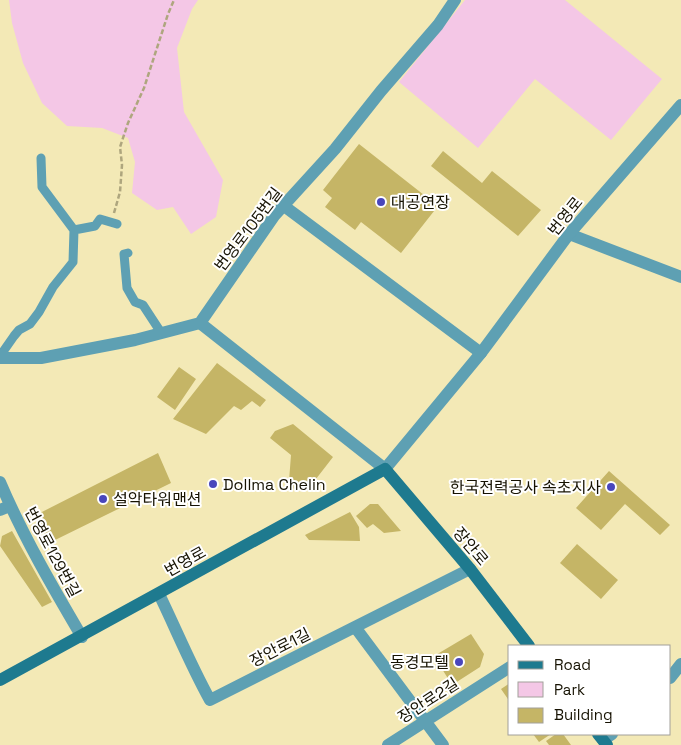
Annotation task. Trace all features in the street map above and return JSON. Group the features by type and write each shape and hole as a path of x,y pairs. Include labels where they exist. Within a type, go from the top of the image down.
{"main road":[{"name":"장안로","path":"385,469 470,569 529,645"},
{"name":"번영로","path":"0,680 385,469"}],"street":[{"name":"번영로105번길","path":"200,323 274,216 335,149 381,91 438,25 455,0"},
{"name":"번영로","path":"385,469 481,353 570,234 681,105"},
{"path":"284,206 481,353"},
{"path":"570,234 681,277"},
{"path":"0,357 41,358 135,340 200,323 385,469"},
{"name":"번영로129번길","path":"0,482 5,508 82,636"},
{"name":"장안로1길","path":"159,594 193,670 210,700 470,569"},
{"path":"355,627 443,745"},
{"path":"671,677 681,664"},
{"name":"장안로2길","path":"388,745 508,668"}],"lane":[{"path":"0,357 14,336 30,324 53,287 73,262 74,230 42,186 41,158"},
{"path":"74,230 95,226 100,219 114,223"},
{"path":"128,253 124,254 127,288 135,302 143,305 160,332 135,340"}],"path":[{"path":"114,223 120,192 122,165 120,147 128,123 144,88 174,0"}],"green space":[{"path":"9,0 198,0 192,9 177,48 184,112 223,180 216,217 191,234 173,207 157,210 132,193 135,162 128,138 102,128 67,126 42,103 23,63 12,23"},
{"path":"465,0 565,0 662,79 611,140 535,79 478,148 399,82"}],"building":[{"name":"대공연장","path":"359,144 438,206 401,253 361,222 355,230 325,207 332,198 323,190"},
{"path":"443,151 482,183 492,171 541,210 518,236 431,166"},
{"path":"217,363 266,400 260,407 252,401 241,410 234,406 206,434 173,419"},
{"path":"179,367 196,379 175,410 157,397"},
{"path":"293,424 333,457 309,488 294,489 289,481 291,455 270,438 275,431"},
{"name":"설악타워맨션","path":"158,453 171,483 49,543 36,515"},
{"name":"한국전력공사 속초지사","path":"609,471 670,525 660,535 625,504 601,530 576,508"},
{"path":"370,504 378,504 401,531 384,533 373,524 367,528 356,516"},
{"path":"350,512 359,527 360,541 309,540 305,535"},
{"path":"12,531 52,602 42,607 0,546 2,536"},
{"path":"577,544 618,580 601,599 560,563"},
{"name":"동경모텔","path":"471,634 484,654 480,667 452,685 434,656"},
{"path":"508,684 508,699 501,689"},
{"path":"534,735 550,735 539,742"},
{"path":"555,735 564,735 571,745 549,745 546,741"}],"place":[{"name":"대공연장","path":"381,202"},
{"name":"Dollma Chelin","path":"213,484"},
{"name":"한국전력공사 속초지사","path":"611,487"},
{"name":"설악타워맨션","path":"103,499"},
{"name":"동경모텔","path":"459,662"}]}
